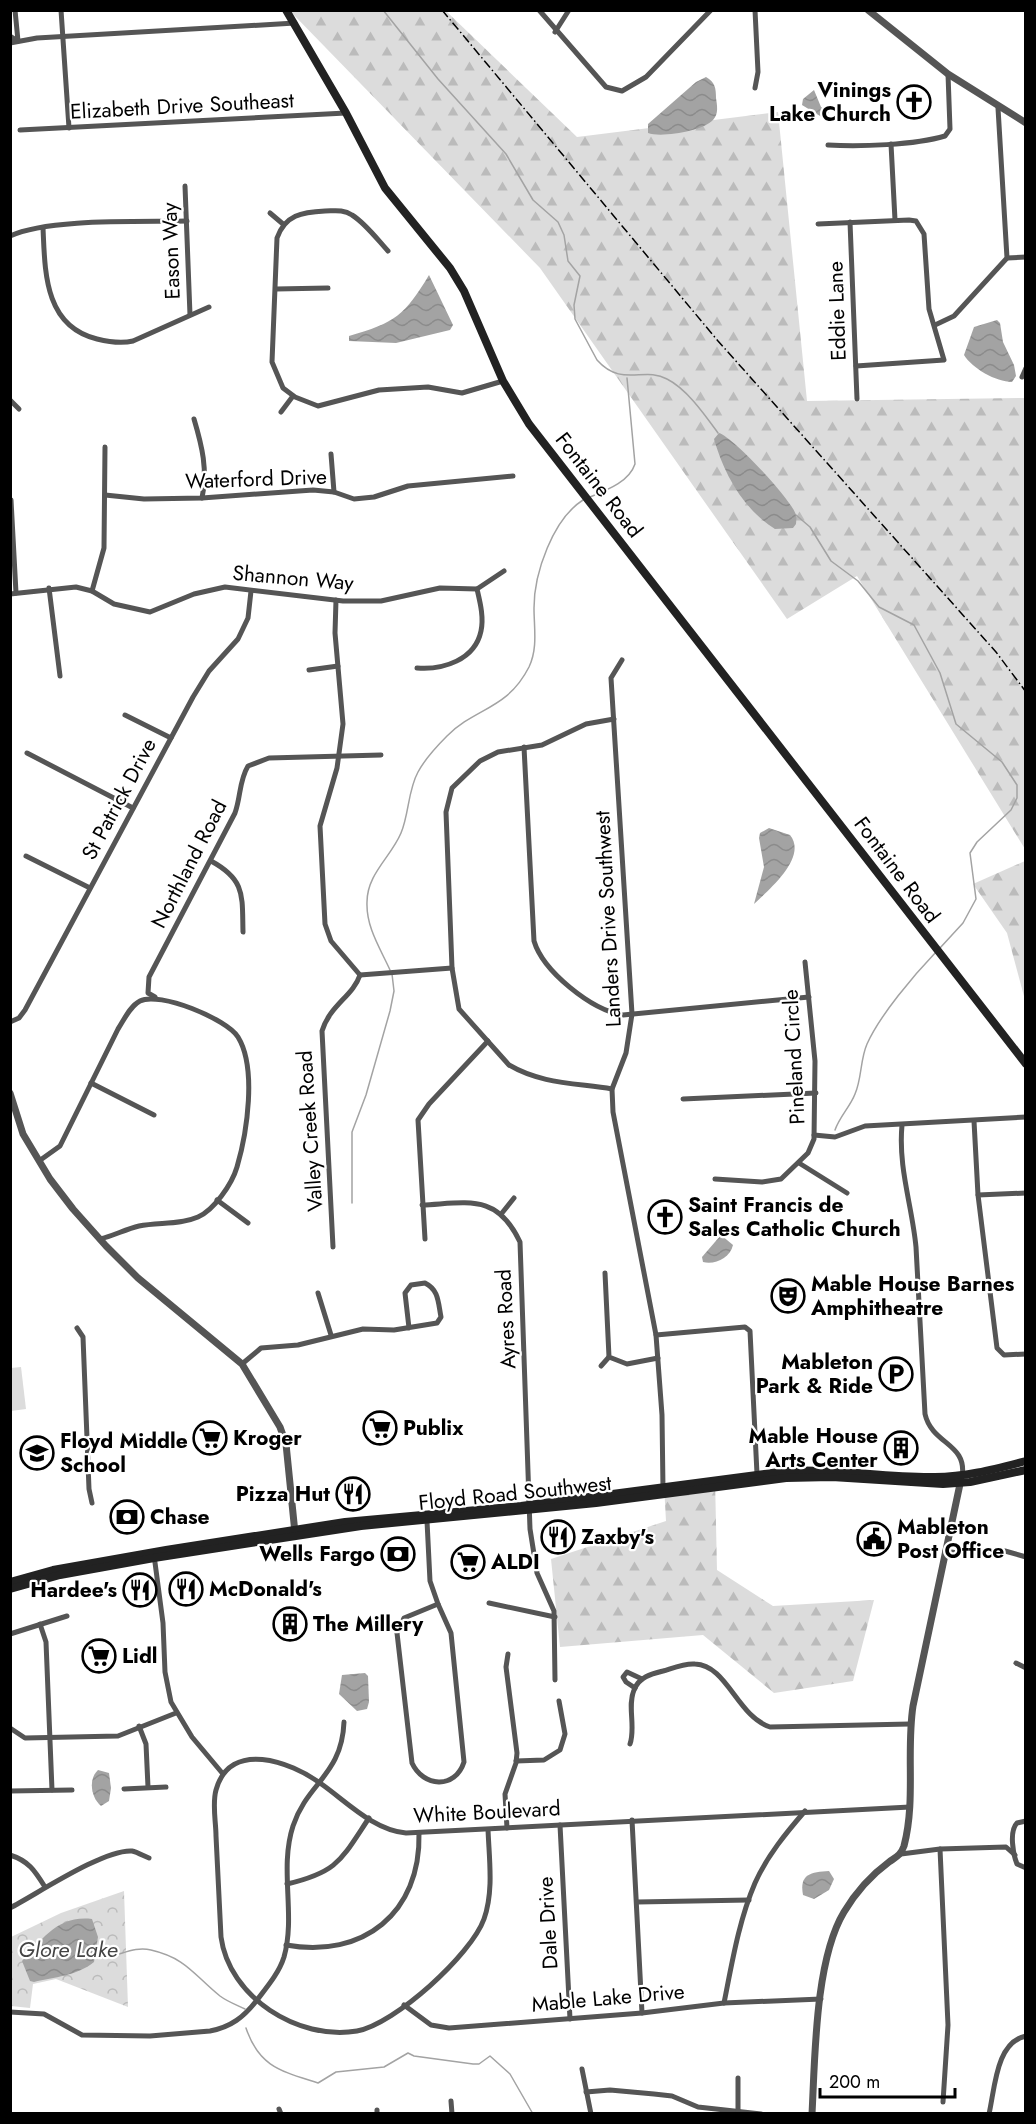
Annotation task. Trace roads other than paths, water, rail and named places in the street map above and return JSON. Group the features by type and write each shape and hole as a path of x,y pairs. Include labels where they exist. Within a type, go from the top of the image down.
{"main road":[{"name":"Fontaine Road","path":"286,10 346,113 385,188 450,268 464,291 503,381 516,405 1026,1064"},
{"name":"Floyd Road Southwest","path":"663,1492 757,1474 816,1470 961,1480 1026,1461"},
{"name":"Floyd Road Southwest","path":"296,1532 427,1521 812,1476 922,1484 1026,1470"},
{"name":"Floyd Road Southwest","path":"10,1582 53,1570 296,1532 345,1522 529,1508"},
{"name":"Floyd Road Southwest","path":"10,1589 60,1575 154,1555"}],"street":[{"path":"15,10 18,41"},
{"path":"61,10 69,128"},
{"path":"538,10 555,32 606,87 622,91 646,77 711,10"},
{"path":"555,32 569,10"},
{"path":"755,10 758,72 755,88"},
{"path":"868,10 948,74 998,108 1026,123"},
{"path":"10,43 62,37 295,23"},
{"path":"10,36 18,41"},
{"path":"828,145 855,147 861,144 891,144 942,137 949,133 948,74"},
{"path":"935,325 954,316 1006,258 998,108"},
{"name":"Elizabeth Drive Southeast","path":"20,130 346,113"},
{"path":"891,144 895,220"},
{"name":"Eason Way","path":"185,186 190,315"},
{"path":"388,251 354,216 343,211 305,212 283,224 277,238 272,362 283,388 293,396 318,406 330,405 379,390 428,387 462,393 503,381"},
{"path":"270,213 283,224"},
{"path":"10,236 21,231 43,228 187,221"},
{"path":"818,224 916,221 924,234 929,309 944,360 856,366"},
{"name":"Eddie Lane","path":"850,222 857,399"},
{"path":"43,228 45,270 52,301 58,313 76,330 87,336 124,343 144,337 209,306"},
{"path":"1006,258 1026,257"},
{"path":"276,289 328,288"},
{"path":"1022,377 1026,368"},
{"path":"280,412 293,396"},
{"path":"10,400 19,409"},
{"path":"194,418 205,462 206,483 202,498"},
{"path":"92,591 104,548 105,447"},
{"path":"331,454 334,492"},
{"name":"Waterford Drive","path":"105,495 144,499 202,498 293,490 334,492 354,499 366,498 408,486 513,476"},
{"path":"11,500 13,594"},
{"path":"417,668 448,665 471,651 481,632 482,615 477,589 504,571"},
{"name":"Shannon Way","path":"13,594 76,586 92,591 114,604 150,612 215,588 336,600 381,601 440,588 477,589"},
{"path":"49,588 60,676"},
{"name":"St Patrick Drive","path":"10,1022 19,1018 25,1010 209,671 238,639 248,618 251,591"},
{"path":"336,600 335,633 343,724 340,754 320,826 325,924 331,941 360,975 452,968"},
{"name":"Landers Drive Southwest","path":"622,660 611,678 632,1014 627,1053 612,1089 613,1112 656,1335 662,1415 663,1492"},
{"path":"309,670 338,666"},
{"path":"125,715 171,738"},
{"path":"612,1089 542,1080 509,1065 459,1009 452,968 446,812 452,788 480,761 498,752 524,747 532,748 586,724 614,719"},
{"path":"524,747 533,926 539,956 598,1008 613,1013 632,1014 809,996"},
{"path":"27,753 133,808"},
{"name":"Northland Road","path":"155,997 148,993 149,977 235,813 241,797 241,780 248,766 270,758 340,754 381,755"},
{"path":"26,856 90,888"},
{"path":"211,861 233,875 238,883 243,932"},
{"name":"Pineland Circle","path":"715,1179 762,1182 781,1179 808,1153 814,1135 816,1093 806,962"},
{"name":"Valley Creek Road","path":"333,1247 322,1031 335,1005 353,988 360,975"},
{"path":"39,1161 60,1146 129,1012 140,1001 155,997 230,1027 238,1036 247,1059 249,1083 237,1169 216,1200 198,1217 135,1227 100,1239"},
{"path":"425,1239 418,1120 429,1104 488,1041"},
{"path":"91,1083 154,1115"},
{"path":"683,1099 816,1093"},
{"path":"11,1095 23,1134 39,1161 74,1209 100,1239 159,1296 242,1364 280,1427 286,1444 296,1532"},
{"path":"814,1135 835,1137 862,1126 1026,1117"},
{"path":"974,1121 978,1195 998,1348 1004,1355 1026,1354"},
{"path":"901,1854 910,1807 910,1724 961,1480 962,1463 957,1451 930,1430 925,1414 914,1221 904,1184 900,1152 902,1125"},
{"path":"799,1163 846,1193"},
{"path":"978,1195 1026,1193"},
{"path":"422,1205 476,1203 489,1205 502,1213 514,1198"},
{"path":"216,1200 248,1223"},
{"name":"Ayres Road","path":"502,1213 513,1226 519,1242 529,1508 535,1563 555,1617"},
{"path":"601,1366 609,1357 605,1274"},
{"path":"242,1364 261,1348 298,1344 363,1329 409,1328 440,1321 436,1290 425,1283 411,1285 405,1293 409,1328"},
{"path":"318,1293 331,1335"},
{"path":"656,1335 724,1327 745,1327 750,1331 757,1474"},
{"path":"77,1328 83,1337 89,1490 92,1503"},
{"path":"609,1357 627,1364 657,1358"},
{"path":"427,1521 430,1581 451,1634 464,1762 458,1776 452,1780 437,1783 424,1779 412,1763 398,1633 404,1618 438,1604"},
{"path":"945,1551 970,1556 1005,1551 1026,1557"},
{"path":"154,1555 163,1623 168,1691 176,1713 224,1774 215,1797 222,1949 231,1970 257,2000 270,2011 301,2026 341,2033 372,2026 404,2005 451,1966 477,1935 488,1901 488,1828"},
{"path":"489,1603 555,1617 555,1680"},
{"path":"10,1634 67,1616"},
{"path":"40,1624 46,1642 52,1790"},
{"path":"507,1828 505,1794 516,1761 506,1666 508,1654"},
{"path":"1016,1663 1026,1668"},
{"path":"630,1744 633,1734 632,1700 635,1688 642,1679 694,1664 715,1671 750,1717 770,1727 910,1724"},
{"path":"635,1688 623,1677 627,1672 642,1679"},
{"path":"516,1761 544,1760 560,1750 565,1734 559,1701"},
{"path":"10,1728 25,1738 118,1736 176,1713"},
{"path":"10,2012 44,2014 82,2035 150,2036 223,2029 247,2013 280,1968 286,1945 286,1852 294,1823 341,1750 344,1722"},
{"path":"140,1726 146,1744 148,1787"},
{"name":"White Boulevard","path":"224,1774 241,1762 262,1758 288,1764 320,1783 369,1818 396,1832 419,1833 910,1807"},
{"path":"124,1789 166,1786"},
{"path":"10,1791 72,1790"},
{"path":"724,2003 749,1900 756,1881 781,1839 805,1811"},
{"path":"287,1884 315,1878 340,1862 369,1818"},
{"path":"632,1820 642,2013"},
{"path":"1026,1821 1013,1826 1017,1864 1026,1868"},
{"name":"Dale Drive","path":"560,1825 570,2019"},
{"path":"286,1945 320,1950 335,1947 366,1934 387,1920 401,1904 416,1876 419,1833"},
{"path":"1006,1847 1013,1838"},
{"path":"812,2114 821,1999 829,1951 842,1915 864,1883 901,1854 940,1849 1006,1847 1015,1855"},
{"path":"940,1849 948,2025 943,2102"},
{"path":"10,1908 45,1887 114,1853 133,1851 149,1858"},
{"path":"10,1856 23,1859 33,1867 45,1887"},
{"path":"637,1902 749,1900"},
{"name":"Mable Lake Drive","path":"404,2005 423,2020 440,2027 642,2013 724,2003 821,1999"},
{"path":"989,2114 1002,2059 1014,2038 1026,2036"},
{"path":"582,2069 591,2114"},
{"path":"738,2078 738,2112"},
{"path":"586,2092 610,2090 672,2096 698,2107 761,2114"},
{"path":"451,2101 452,2114"}],"water":[{"path":"706,77 713,83 716,91 717,109 713,120 708,124 682,132 662,135 648,133 648,124 696,82"},
{"path":"814,90 821,107 829,112 825,119 802,105 803,99"},
{"path":"429,275 453,325 450,330 396,343 349,341 349,336 378,327 397,316 413,300"},
{"path":"997,320 1000,323 1003,342 1014,365 1016,376 1012,382 999,380 985,373 964,355 974,327"},
{"path":"719,433 736,445 784,496 796,515 796,524 793,528 775,529 744,501 729,478 718,452 714,439"},
{"path":"769,828 790,835 794,844 794,853 777,882 754,904 764,867 759,838 760,833"},
{"path":"721,1235 733,1245 729,1254 717,1261 703,1262 702,1257"},
{"path":"365,1673 368,1676 369,1702 367,1709 357,1711 339,1694 342,1675"},
{"path":"98,1770 109,1773 111,1788 109,1801 101,1806 92,1788 93,1778"},
{"path":"829,1871 834,1879 829,1890 814,1899 803,1895 802,1888 805,1878 812,1873"},
{"name":"Glore Lake","path":"92,1919 98,1937 94,1962 73,1973 30,1981 22,1961 44,1937 69,1921"}],"waterway":[{"path":"383,10 438,79 506,154 533,200 558,222 564,235 568,261 580,276 574,305 575,319 597,360 615,373 650,374 674,383 695,403 718,433"},
{"path":"590,497 623,481 635,464 627,378"},
{"path":"390,970 374,937 367,911 371,883 401,833 412,786 424,762 458,726 511,692 529,667 535,645 535,594 542,563 554,533 572,509 583,500"},
{"path":"796,515 810,527 831,561 858,581 879,607 914,625 940,673 956,724 1002,762 1017,785 1017,798 1011,810 977,842 970,853 976,899 963,923 940,948"},
{"path":"835,1130 855,1094 865,1050 873,1033 898,996 936,952"},
{"path":"352,1203 352,1132 366,1095 390,1011 394,991 392,974"},
{"path":"96,1957 137,1949 163,1953 189,1968 223,1998 245,2009"},
{"path":"246,2028 258,2051 273,2066 318,2083 336,2072 384,2067 408,2053 414,2056 473,2064 479,2064 490,2056 510,2074 533,2114"}],"railway":[{"path":"442,10 718,341 996,652 1026,692"}],"place":[{"name":"Vinings Lake Church","path":"914,102"},
{"name":"Saint Francis de Sales Catholic Church","path":"665,1217"},
{"name":"Mable House Barnes Amphitheatre","path":"788,1296"},
{"name":"Mableton Park & Ride","path":"896,1374"},
{"name":"Publix","path":"380,1428"},
{"name":"Kroger","path":"210,1438"},
{"name":"Mable House Arts Center","path":"901,1448"},
{"name":"Floyd Middle School","path":"37,1453"},
{"name":"Pizza Hut","path":"353,1494"},
{"name":"Chase","path":"127,1517"},
{"name":"Zaxby's","path":"558,1537"},
{"name":"Mableton Post Office","path":"874,1539"},
{"name":"Wells Fargo","path":"398,1554"},
{"name":"ALDI","path":"468,1562"},
{"name":"McDonald's","path":"186,1589"},
{"name":"Hardee's","path":"140,1590"},
{"name":"The Millery","path":"290,1624"},
{"name":"Lidl","path":"99,1656"}]}
